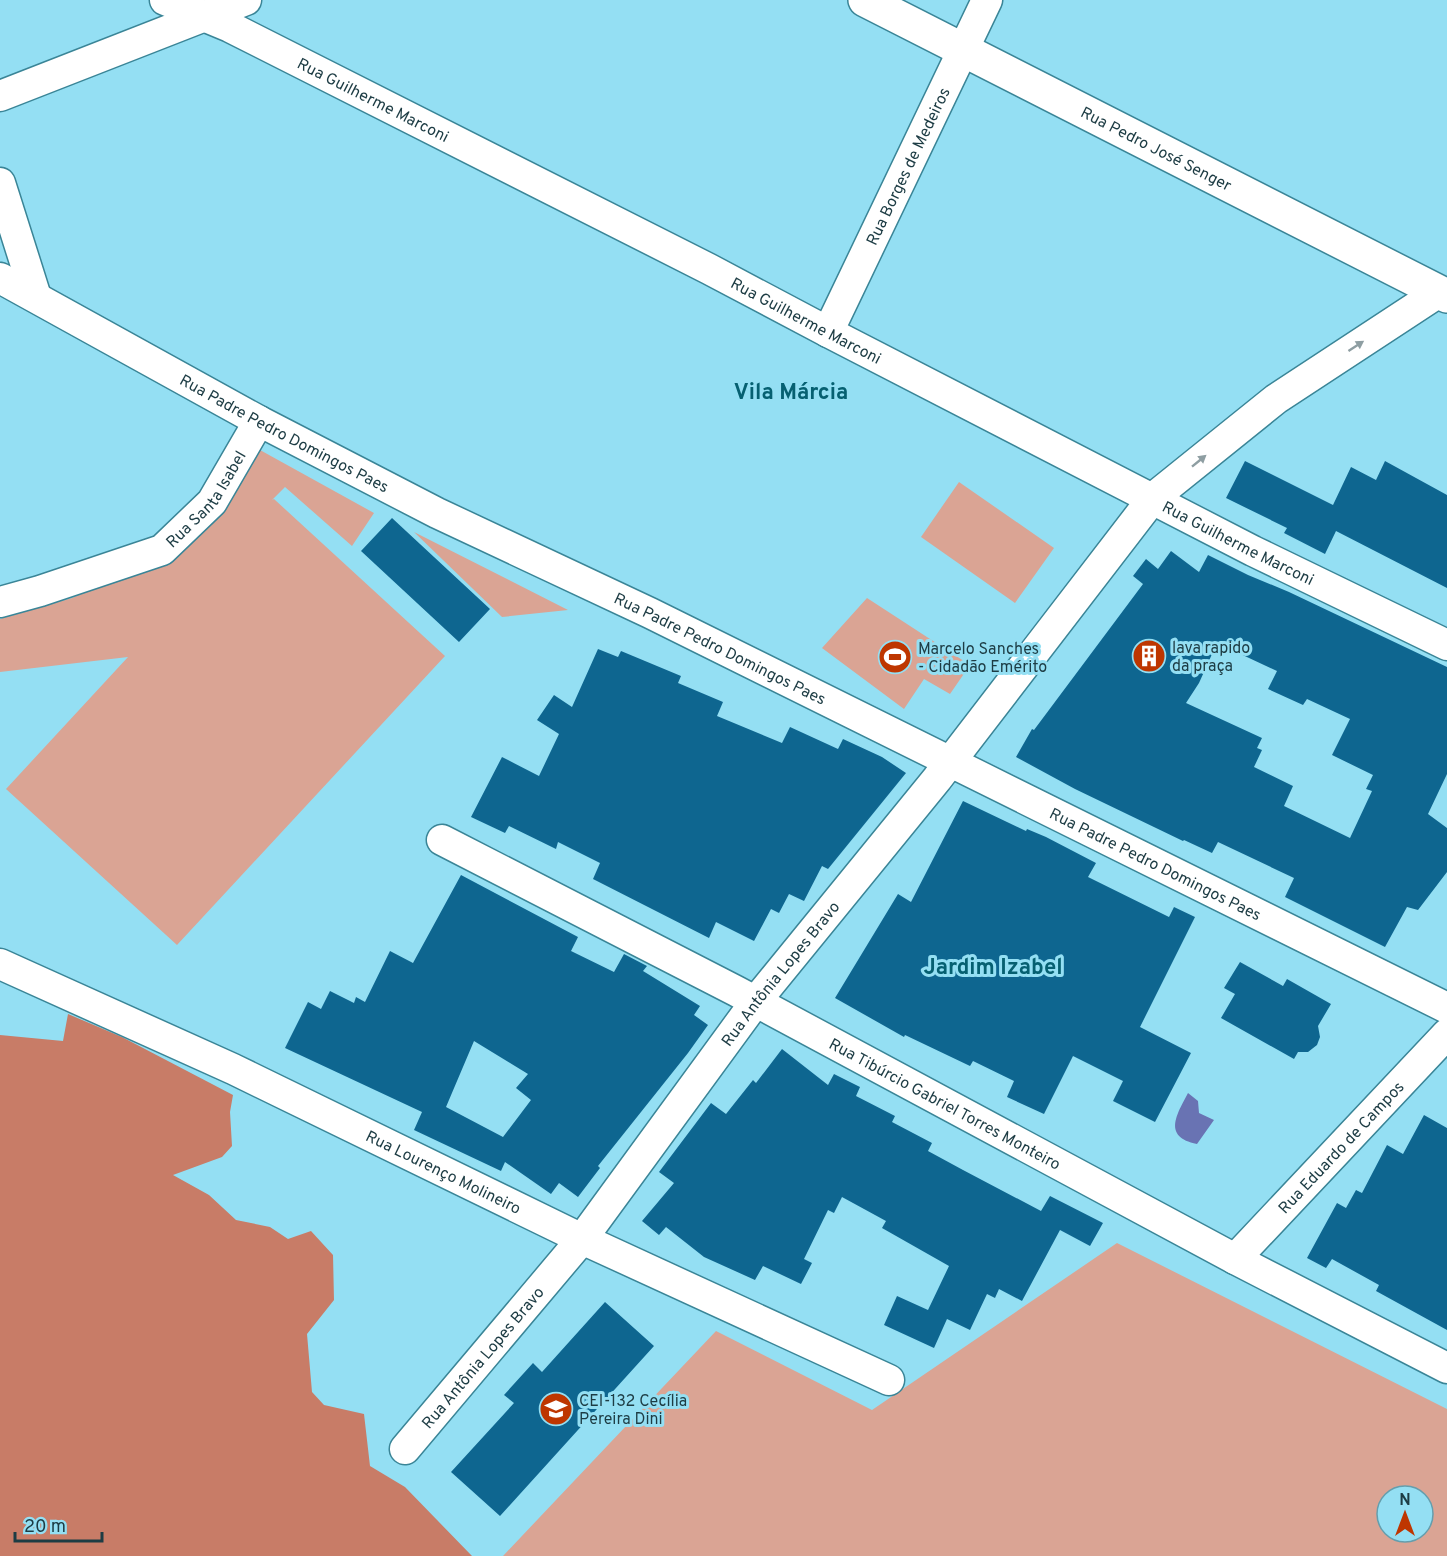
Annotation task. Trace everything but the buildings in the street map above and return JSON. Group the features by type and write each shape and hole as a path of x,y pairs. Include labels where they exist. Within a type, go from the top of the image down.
{"main road":[{"name":"Rua Pedro José Senger","path":"865,0 1443,294"}],"street":[{"name":"Rua Guilherme Marconi","path":"165,0 206,16 709,269 1253,551 1447,645"},
{"path":"0,96 246,0"},
{"name":"Rua Borges de Medeiros","path":"828,332 987,0"},
{"path":"0,183 36,297"},
{"name":"Rua Padre Pedro Domingos Paes","path":"0,278 259,421 437,513 650,613 1447,1008"},
{"name":"Rua Antônia Lopes Bravo","path":"405,1449 582,1239 756,1001 950,762 1153,498 1276,399 1443,294"},
{"name":"Rua Santa Isabel","path":"0,602 162,550 212,502 259,421"},
{"name":"Rua Tibúrcio Gabriel Torres Monteiro","path":"442,840 756,1001 1235,1258 1447,1368"},
{"name":"Rua Lourenço Molineiro","path":"0,964 233,1068 582,1239 889,1380"},
{"name":"Rua Eduardo de Campos","path":"1235,1258 1447,1034"}],"shaded area":[{"path":"260,450 374,513 352,546 285,487 272,500 274,499 445,656 177,945 6,789 128,657 0,672 0,619 72,598 170,553 219,503"},
{"path":"959,482 1054,548 1015,603 921,537"},
{"path":"414,532 568,610 502,617"},
{"name":"Marcelo Sanches - Cidadão Emérito","path":"867,598 970,665 950,694 924,679 904,709 822,648"},
{"path":"68,1014 122,1037 233,1095 230,1112 232,1146 222,1157 173,1175 209,1195 236,1220 270,1227 288,1239 311,1231 333,1255 334,1300 307,1334 312,1392 324,1405 364,1414 370,1466 405,1487 472,1556 0,1556 0,1035 63,1041"},
{"path":"1117,1243 1447,1409 1447,1556 503,1556 716,1331 872,1410"}],"water":[{"path":"1188,1093 1198,1101 1199,1113 1214,1120 1197,1144 1186,1141 1179,1136 1176,1130 1177,1117"}],"place":[{"name":"lava rapido da praça","path":"1149,656"},
{"name":"Marcelo Sanches - Cidadão Emérito","path":"895,657"},
{"name":"CEI-132 Cecília Pereira Dini","path":"556,1409"}],"district":[{"name":"Vila Márcia","path":"791,391"},
{"name":"Jardim Izabel","path":"993,966"}]}
